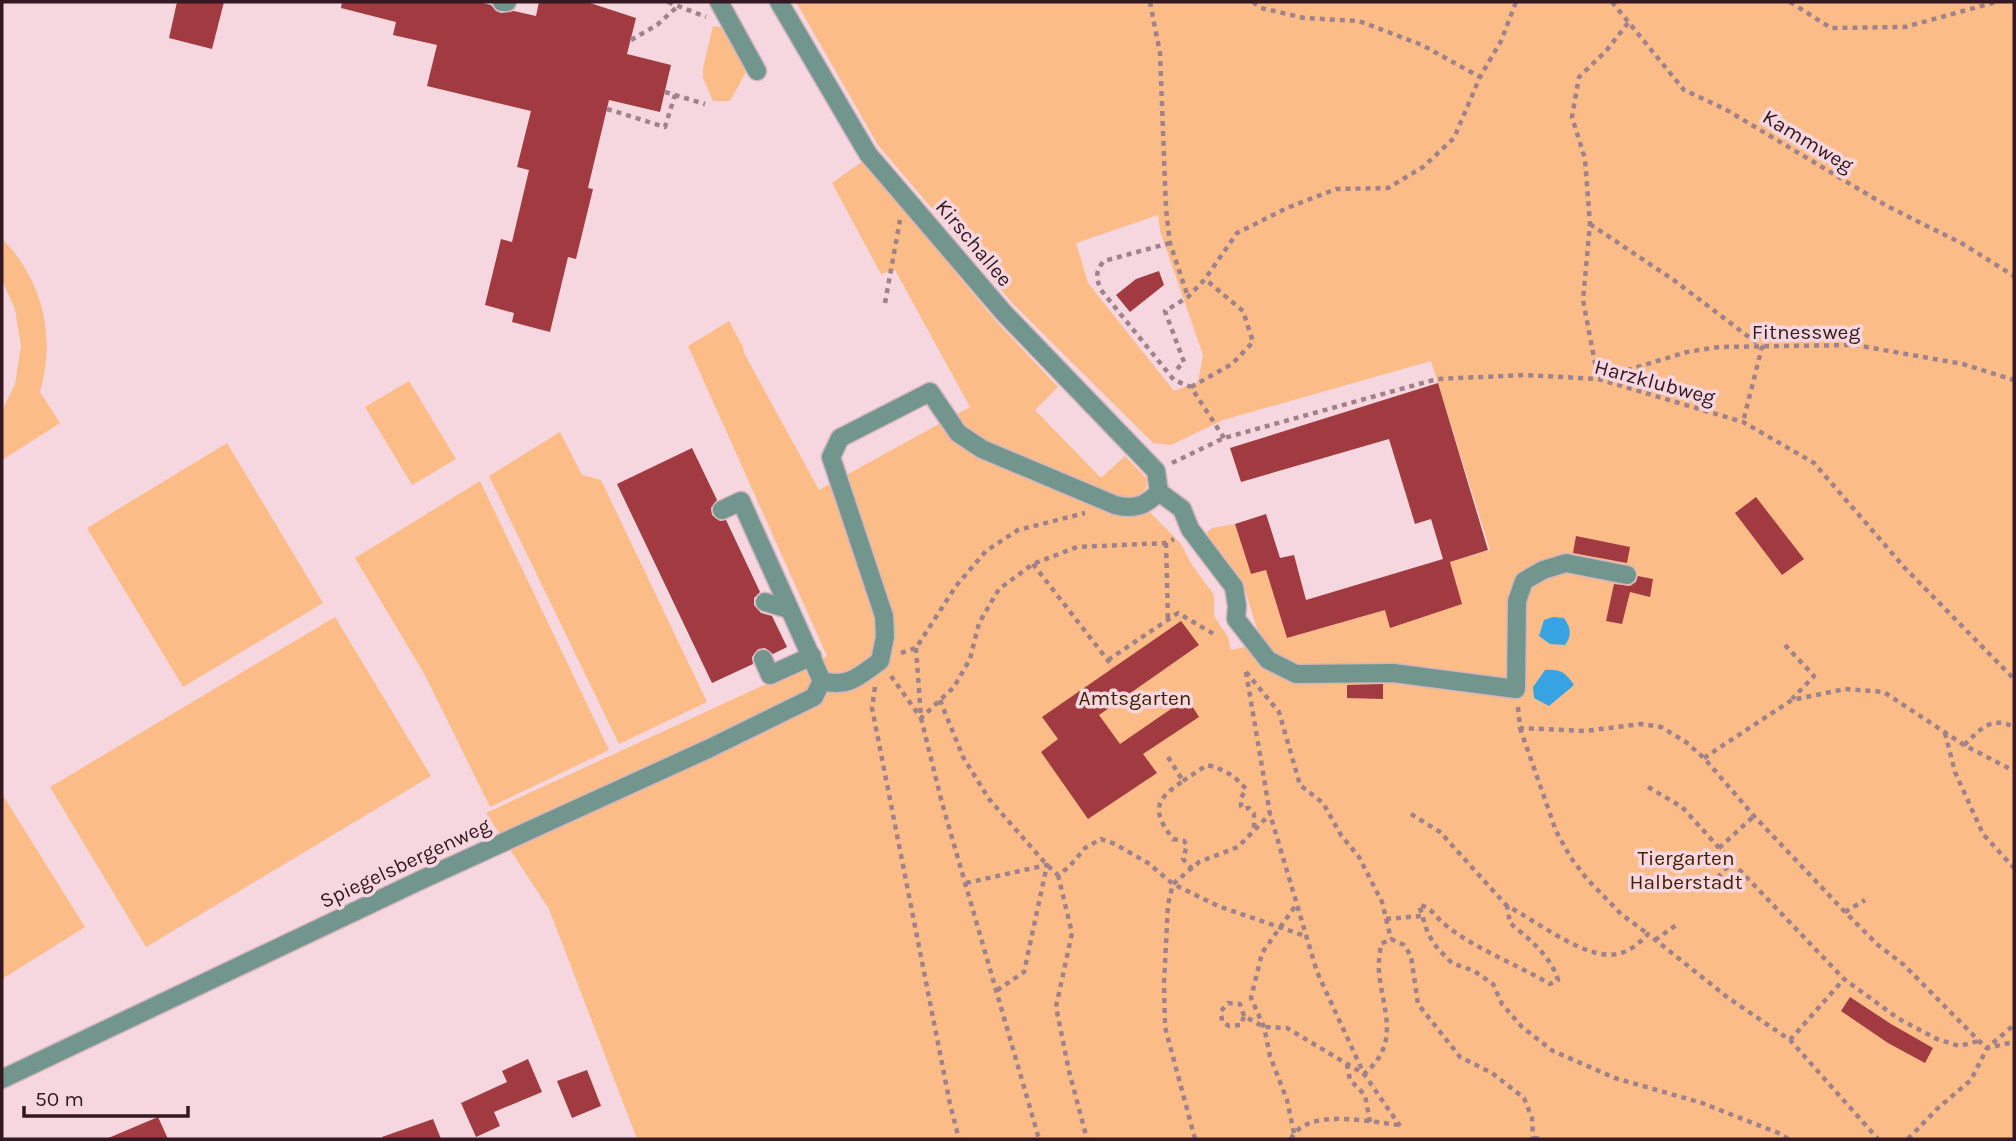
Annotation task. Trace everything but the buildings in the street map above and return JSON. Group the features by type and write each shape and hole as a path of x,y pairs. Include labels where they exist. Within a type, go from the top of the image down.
{"street":[{"path":"719,2 757,71"},
{"name":"Kirschallee","path":"779,2 868,154 1004,313 1156,471"},
{"path":"722,510 741,501 822,681 836,685 851,681 880,661 885,637 884,617 831,457 840,438 930,392 958,433 982,449 1126,508 1140,507 1159,492"},
{"path":"1156,471 1159,492 1182,509 1190,529 1234,587 1236,619 1268,660 1296,674 1393,674 1516,689 1517,601 1524,581 1544,570 1566,563 1627,575"},
{"path":"765,602 788,609"},
{"path":"763,659 770,675 812,656"},
{"name":"Spiegelsbergenweg","path":"2,1079 814,697 822,681"}],"path":[{"path":"668,2 706,17"},
{"path":"1150,2 1160,53 1166,209 1170,243 1188,297"},
{"path":"1253,2 1261,8 1304,18 1359,20 1422,45 1480,77"},
{"path":"1177,369 1184,362 1166,311 1188,297 1205,279 1237,233 1287,208 1336,189 1388,188 1423,167 1454,138 1480,77 1501,41 1516,2"},
{"name":"Kammweg","path":"1612,2 1684,90 1725,109 1888,206 1963,244 2014,276"},
{"path":"1790,2 1831,28 1905,27 1996,2"},
{"path":"631,40 657,25 678,6"},
{"path":"1598,379 1583,300 1590,224 1585,159 1572,117 1579,77 1606,51 1629,23"},
{"path":"665,92 705,104"},
{"path":"607,109 665,127 675,95"},
{"path":"885,303 904,195"},
{"path":"1590,224 1675,281 1762,347 1743,422"},
{"path":"1170,243 1104,261 1098,268 1096,278 1101,290 1174,380 1191,387 1224,438"},
{"path":"1191,387 1232,365 1253,342 1243,311 1205,279"},
{"name":"Fitnessweg","path":"1598,379 1687,352 1719,347 1855,345 1963,364 2014,380"},
{"name":"Harzklubweg","path":"1156,471 1224,438 1437,379 1525,375 1598,379 1743,422 1814,463 1904,568 2014,679"},
{"path":"1039,1139 920,718 916,648 956,586 986,551 1018,530 1115,505"},
{"path":"920,718 954,687 970,659 979,623 999,589 1033,564 1077,547 1166,543 1190,529"},
{"path":"1166,543 1168,620"},
{"path":"1033,564 1113,667"},
{"path":"1108,660 1178,613 1217,636"},
{"path":"1704,758 1792,700 1814,676 1785,645"},
{"path":"880,661 916,648"},
{"path":"880,661 920,718"},
{"path":"880,661 872,708 959,1139"},
{"path":"1291,1139 1294,1133 1308,1122 1328,1119 1400,1126 1364,1074 1317,972 1270,814 1246,672 1279,712 1300,785 1323,803 1341,835 1359,857 1382,902 1391,939"},
{"path":"1516,689 1520,728 1556,831 1587,879 1621,914 1727,998 1790,1040 1878,1139"},
{"path":"1792,700 1845,689 1884,692 1964,745 2013,771 2014,779"},
{"path":"940,700 963,757 989,799 1058,874 1072,933 1056,1007 1087,1139"},
{"path":"1964,745 1987,724 2006,723 2014,727"},
{"path":"1520,728 1585,730 1641,724 1661,727 1686,742 1704,758 1754,816 1845,912 1987,1048"},
{"path":"1945,732 1955,772 1983,834 2014,868"},
{"path":"1168,757 1183,781"},
{"path":"1192,869 1182,859 1187,845 1184,841 1173,839 1158,810 1164,794 1208,765 1222,769 1246,789 1241,798 1241,806 1243,809 1250,808 1254,814 1254,830"},
{"path":"1647,787 1682,807 1844,979 1899,1018 1937,1039 1959,1046 1979,1041"},
{"path":"1195,1139 1166,1027 1164,984 1168,904 1173,884 1199,862 1238,847 1270,814"},
{"path":"1411,814 1440,831 1507,906 1591,953 1619,954 1634,947 1648,934"},
{"path":"1719,848 1754,816"},
{"path":"1058,874 1069,867 1085,848 1101,839 1148,863 1173,884 1218,906 1306,936"},
{"path":"1718,877 1732,862"},
{"path":"966,883 1047,865"},
{"path":"996,991 1024,972 1047,865"},
{"path":"1845,912 1865,900"},
{"path":"1294,1133 1287,1100 1270,1056 1264,1027 1251,998 1262,953 1296,904"},
{"path":"1507,906 1510,923 1530,940 1554,967 1558,980 1550,984 1482,948 1445,925 1427,907 1419,905 1428,934 1438,949 1452,963 1474,971 1493,984 1502,1004 1522,1027 1553,1051 1615,1078 1702,1102 1788,1139"},
{"path":"1386,919 1421,916"},
{"path":"1655,940 1679,923"},
{"path":"1364,1074 1379,1061 1385,1045 1387,1013 1378,969 1381,944 1391,939"},
{"path":"1391,939 1404,945 1411,957 1418,1004 1460,1057 1492,1073 1524,1098 1532,1118 1533,1138 1541,1139"},
{"path":"1790,1040 1844,979"},
{"path":"1244,1016 1241,1025 1229,1026 1222,1021 1220,1011 1228,1003 1240,1004 1244,1016 1264,1027 1287,1028 1364,1074"},
{"path":"1908,1139 1970,1080 1987,1048 2014,1025"},
{"path":"1987,1048 2014,1042"},
{"path":"1347,1063 1350,1080 1365,1095 1370,1122"}],"green space":[{"path":"796,2 2014,2 2014,1139 637,1139 549,909 486,813 827,656 688,346 729,321 819,490 970,407 895,270 881,274 832,183 863,161 995,320 1058,387 1035,410 1101,478 1125,456 1147,479 1146,489 1135,497 1181,544 1192,565 1214,595 1214,616 1228,637 1231,650 1267,642 1258,632 1244,587 1209,538 1207,532 1212,528 1235,524 1251,574 1266,570 1287,638 1458,589 1450,562 1490,550 1431,361 1223,420 1171,445 1153,443 1013,304 878,145","holes":["1158,215 1160,231 1203,355 1198,382 1174,391 1088,283 1076,243"]},
{"path":"713,26 721,27 746,72 730,101 713,101 703,78"},
{"path":"2,239 27,272 42,310 47,351 40,392 60,423 2,460 2,411 15,384 21,346 15,309 2,280"},
{"path":"409,381 456,459 412,485 365,407"},
{"path":"560,432 582,475 601,480 707,702 619,744 489,476"},
{"path":"227,443 323,603 183,687 87,528"},
{"path":"480,481 609,750 490,807 425,675 355,558"},
{"path":"335,617 431,776 146,947 50,787"},
{"path":"2,794 85,927 2,979"}],"water":[{"path":"1564,618 1568,625 1570,635 1565,645 1550,644 1539,636 1544,620"},
{"path":"1545,670 1562,672 1574,685 1549,706 1534,698 1533,687"}],"park label":[{"name":"Amtsgarten","path":"1135,698"},
{"name":"Tiergarten Halberstadt","path":"1686,870"}]}
